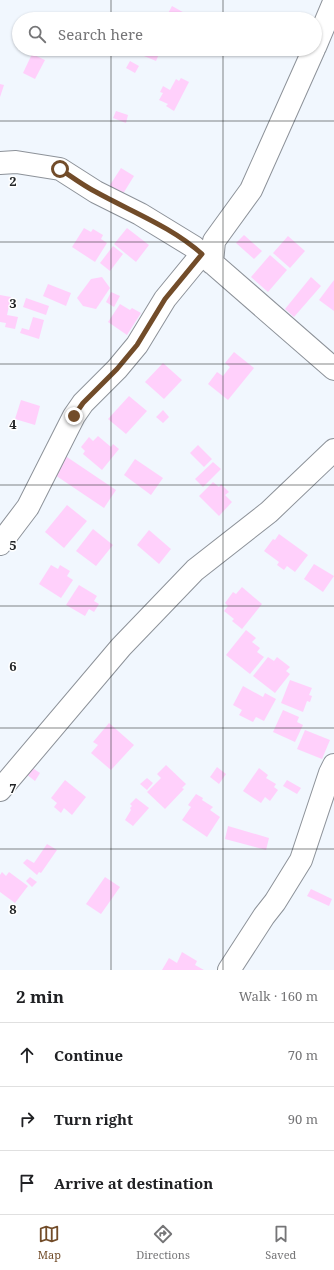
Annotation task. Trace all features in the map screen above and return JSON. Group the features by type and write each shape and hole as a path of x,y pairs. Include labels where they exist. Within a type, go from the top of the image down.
{"street":[{"path":"322,31 334,2"},
{"path":"0,544 28,507 74,416 83,403 117,369 137,345 165,299 206,251 251,190 311,56"},
{"path":"0,162 16,162 60,169 96,192 140,214 206,251 334,369"},
{"path":"0,790 122,647 194,570 269,512 334,450"},
{"path":"229,970 264,916 275,902 301,860 334,765"}],"building":[{"path":"172,6 183,12 169,12"},
{"path":"31,56 36,56 45,60 35,79 23,73"},
{"path":"144,56 158,56 156,61"},
{"path":"130,61 139,66 135,73 126,68"},
{"path":"181,78 189,82 174,111 166,106 168,104 159,100 163,93 160,92 163,86 170,90 176,79 179,81"},
{"path":"0,84 4,85 0,97"},
{"path":"116,111 128,115 126,123 113,118"},
{"path":"121,168 134,176 121,197 108,188"},
{"path":"84,228 91,232 93,229 103,235 101,239 107,243 95,262 72,247"},
{"path":"127,228 149,245 136,262 114,244"},
{"path":"244,235 262,251 254,259 236,243"},
{"path":"288,236 305,251 290,268 273,253"},
{"path":"113,246 123,254 110,271 100,263"},
{"path":"270,255 287,270 268,292 251,277"},
{"path":"102,277 110,288 96,309 83,306 77,298 91,279"},
{"path":"311,277 321,286 294,317 285,309"},
{"path":"334,280 334,311 319,300"},
{"path":"48,284 71,293 66,306 43,296"},
{"path":"111,292 120,296 114,307 106,302"},
{"path":"0,295 11,297 7,315 18,317 15,329 5,327 6,323 0,322"},
{"path":"26,298 49,306 46,315 23,307"},
{"path":"120,304 130,310 132,308 141,313 127,335 108,322"},
{"path":"33,317 44,320 39,339 20,333 22,328 29,330"},
{"path":"234,352 254,368 228,400 208,384 217,372 223,376 230,367 225,363"},
{"path":"163,363 182,380 164,399 145,382"},
{"path":"129,396 147,411 126,434 108,419"},
{"path":"21,400 40,406 35,425 15,419"},
{"path":"163,410 169,417 163,423 156,417"},
{"path":"98,436 111,447 113,444 119,449 102,470 83,454 85,451 81,447 89,437 93,441"},
{"path":"198,445 212,459 204,467 190,453"},
{"path":"64,455 116,490 104,508 52,473"},
{"path":"135,459 163,478 151,495 124,475"},
{"path":"213,462 221,469 203,487 195,479"},
{"path":"213,482 219,487 221,484 229,492 225,495 232,502 219,516 199,496"},
{"path":"67,505 87,521 64,548 45,532"},
{"path":"93,529 113,545 96,566 76,551"},
{"path":"149,530 171,549 159,564 137,545"},
{"path":"279,534 308,555 295,572 287,566 284,570 277,565 279,562 264,551"},
{"path":"314,564 334,576 323,592 304,579"},
{"path":"51,565 58,569 60,565 70,571 67,576 73,580 61,598 39,584"},
{"path":"79,585 97,596 94,601 99,604 94,612 89,609 85,616 66,605"},
{"path":"242,587 262,604 242,629 232,621 234,619 224,611 228,606 225,603 233,592 236,594"},
{"path":"246,630 256,638 252,642 260,648 257,652 264,657 250,674 226,655"},
{"path":"268,657 274,661 277,657 290,667 286,671 290,674 275,693 253,676"},
{"path":"290,680 312,688 309,695 312,696 310,702 307,701 303,712 281,703"},
{"path":"243,686 263,697 265,693 276,699 264,721 256,717 253,722 239,715 242,710 233,705"},
{"path":"283,710 299,717 297,722 303,725 295,742 273,732"},
{"path":"109,723 134,745 111,770 91,753 98,745 93,742"},
{"path":"305,730 330,740 322,759 297,749"},
{"path":"166,765 186,784 182,788 184,789 165,809 147,792 161,778 157,774"},
{"path":"31,767 40,773 35,781 26,774"},
{"path":"217,767 226,774 219,784 210,777"},
{"path":"259,768 268,775 266,778 276,784 274,787 278,790 270,801 265,797 261,803 243,791"},
{"path":"147,778 153,783 147,790 140,784"},
{"path":"65,780 86,797 72,815 64,808 61,813 54,807 57,803 51,798"},
{"path":"287,780 301,788 297,794 283,786"},
{"path":"196,794 213,807 210,810 220,817 207,837 182,820 191,807 188,805"},
{"path":"136,798 149,808 133,826 125,820 131,810 130,808 132,806 130,804"},
{"path":"228,826 269,838 266,850 225,839"},
{"path":"47,844 57,850 41,873 39,872 37,875 23,863 27,859 34,863"},
{"path":"2,872 6,876 9,872 28,886 15,903 0,892 0,875"},
{"path":"30,877 37,882 32,887 26,881"},
{"path":"105,877 120,887 101,914 86,904"},
{"path":"311,889 332,899 329,906 307,896"},
{"path":"182,952 197,961 195,965 204,970 162,970 169,958 177,963"}],"route":[{"path":"60,169 96,192 140,214 194,247 202,254 165,299 137,345 117,369 83,403 74,416"}]}
